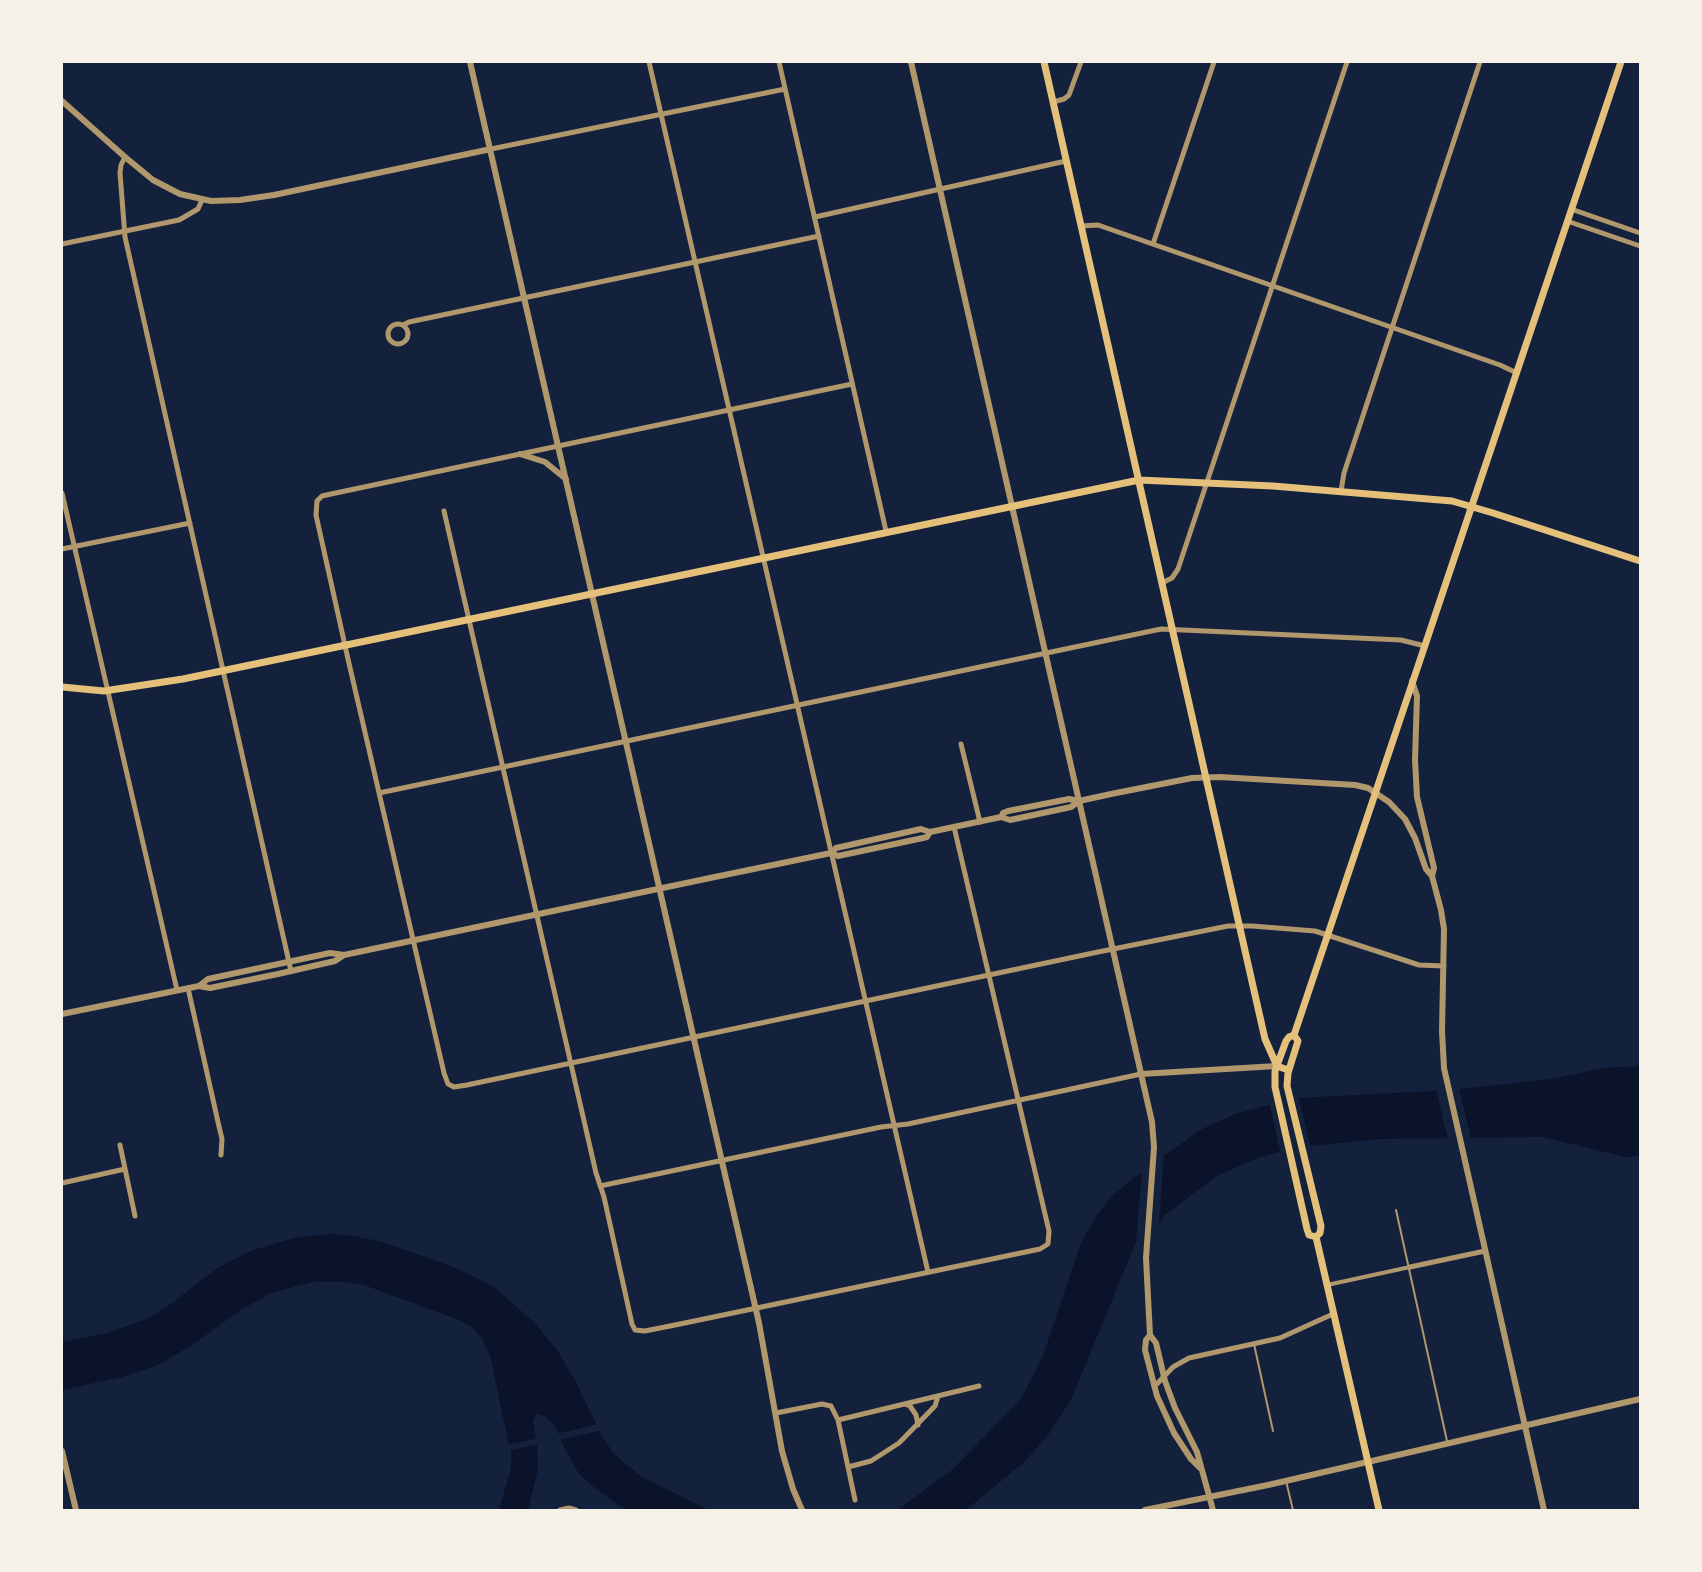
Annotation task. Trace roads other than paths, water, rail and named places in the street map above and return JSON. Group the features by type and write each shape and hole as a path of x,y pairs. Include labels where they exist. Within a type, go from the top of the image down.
{"main road":[{"path":"1044,62 1265,1039 1276,1066 1288,1070"},
{"path":"1316,1237 1320,1233 1321,1226 1287,1083 1288,1070 1297,1042 1294,1035 1621,62"},
{"path":"62,687 108,691 157,684 1139,480 1341,491 1452,501 1641,561"},
{"path":"1294,1035 1286,1039 1274,1078 1308,1233 1316,1237"},
{"path":"1316,1237 1378,1510"}],"street":[{"path":"470,62 694,1037 755,1308 787,1469 802,1510"},
{"path":"649,62 928,1272"},
{"path":"779,62 886,531"},
{"path":"911,62 1154,1131 1147,1233 1146,1285 1150,1335 1156,1343 1175,1408 1197,1452 1213,1510"},
{"path":"1053,102 1069,95 1081,62"},
{"path":"1153,244 1214,62"},
{"path":"1162,583 1176,575 1347,62"},
{"path":"1341,491 1344,473 1391,327 1480,62"},
{"path":"62,101 149,177 169,189 202,200 225,202 263,197 785,89"},
{"path":"125,157 120,170 124,232 291,971"},
{"path":"814,217 1066,161"},
{"path":"62,244 180,220 198,209 202,200"},
{"path":"1571,210 1641,233"},
{"path":"1567,221 1641,246"},
{"path":"1081,226 1098,225 1500,365 1517,373"},
{"path":"404,326 409,322 819,236"},
{"path":"852,384 331,494 322,496 317,501 316,519 446,1080 451,1086 467,1085 1114,949 1240,926 1307,930 1419,965 1444,966"},
{"path":"520,454 544,462 567,479"},
{"path":"62,493 177,990"},
{"path":"444,511 570,1063 635,1329 642,1331 755,1308 1041,1249 1048,1244 1049,1233 954,827"},
{"path":"62,549 190,523"},
{"path":"379,793 1155,630 1401,640 1425,646"},
{"path":"1412,681 1417,696 1416,784 1421,818 1434,867 1432,876"},
{"path":"961,744 980,822"},
{"path":"199,986 208,979 330,953 344,955 831,853 838,856 927,837 930,832 1001,817 1010,820 1071,807 1079,801 1188,779 1206,777 1355,785 1374,792 1389,802 1405,819 1415,838 1426,869 1432,876 1442,913 1444,966 1442,1041 1447,1084 1544,1510"},
{"path":"62,1014 177,990 199,986 208,988 291,971 335,961 344,955"},
{"path":"188,988 222,1138 221,1155"},
{"path":"600,1186 1141,1074 1276,1066"},
{"path":"120,1146 135,1216"},
{"path":"62,1183 125,1169"},
{"path":"1326,1285 1485,1251"},
{"path":"1154,1387 1177,1365 1189,1358 1272,1340 1297,1332 1333,1314"},
{"path":"1150,1335 1145,1347 1154,1387 1174,1433 1191,1459 1200,1468"},
{"path":"838,1420 979,1386"},
{"path":"848,1467 877,1458 903,1440 936,1404 938,1396"},
{"path":"1145,1510 1286,1481 1641,1400"},
{"path":"776,1413 825,1404 833,1409 838,1420 855,1500"},
{"path":"905,1404 910,1406 916,1415 918,1425"},
{"path":"62,1451 76,1510"},
{"path":"560,1510 569,1508 576,1510"}],"lane":[{"path":"1396,1210 1448,1444"},
{"path":"1254,1344 1273,1431"},
{"path":"1286,1481 1293,1510"}],"water":[{"path":"1640,1066 1640,1156 1626,1157 1542,1137 1381,1139 1298,1147 1258,1158 1217,1176 1165,1215 1159,1224 1136,1242 1071,1400 1046,1438 1023,1463 966,1510 897,1510 952,1470 1021,1399 1042,1358 1081,1243 1096,1216 1109,1199 1128,1182 1200,1130 1235,1114 1294,1098 1453,1090 1551,1079 1603,1068"},
{"path":"331,1234 383,1242 456,1268 493,1286 535,1323 559,1353 603,1438 615,1455 642,1477 709,1510 628,1510 620,1506 579,1474 554,1424 544,1416 537,1414 533,1420 538,1469 528,1510 499,1510 511,1468 511,1454 490,1356 483,1340 472,1327 459,1320 364,1285 346,1282 313,1282 271,1293 239,1311 194,1344 158,1365 122,1377 62,1390 62,1342 108,1333 149,1318 219,1267 253,1250 298,1237"}]}
